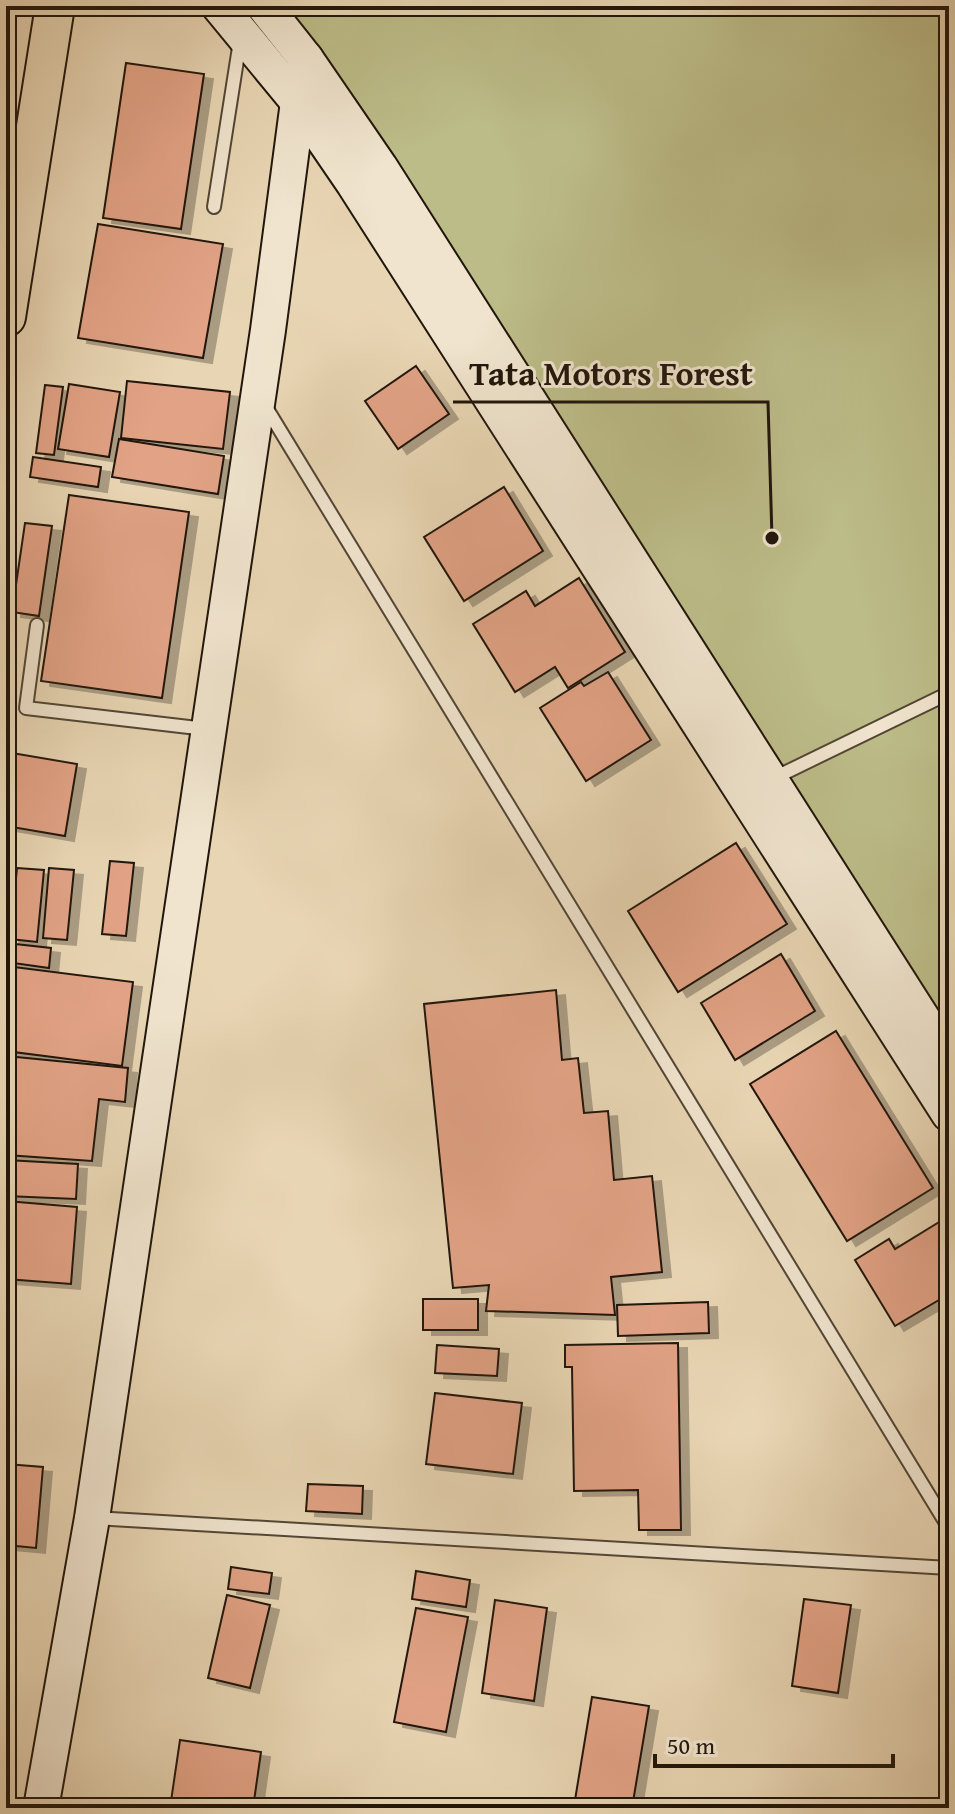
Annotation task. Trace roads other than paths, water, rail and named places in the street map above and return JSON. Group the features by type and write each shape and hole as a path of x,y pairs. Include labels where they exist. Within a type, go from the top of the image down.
{"main road":[{"path":"6,317 55,6"},
{"path":"219,6 298,102 363,198 949,1114"},
{"path":"264,6 306,59 380,167 949,1060"},
{"path":"41,1808 92,1518 306,59"}],"lane":[{"path":"214,207 241,34"},
{"path":"258,394 949,1528"},
{"path":"37,625 26,708 209,730"},
{"path":"770,780 949,693"},
{"path":"92,1518 949,1568"}],"place":[{"name":"Tata Motors Forest","path":"772,538"}]}
